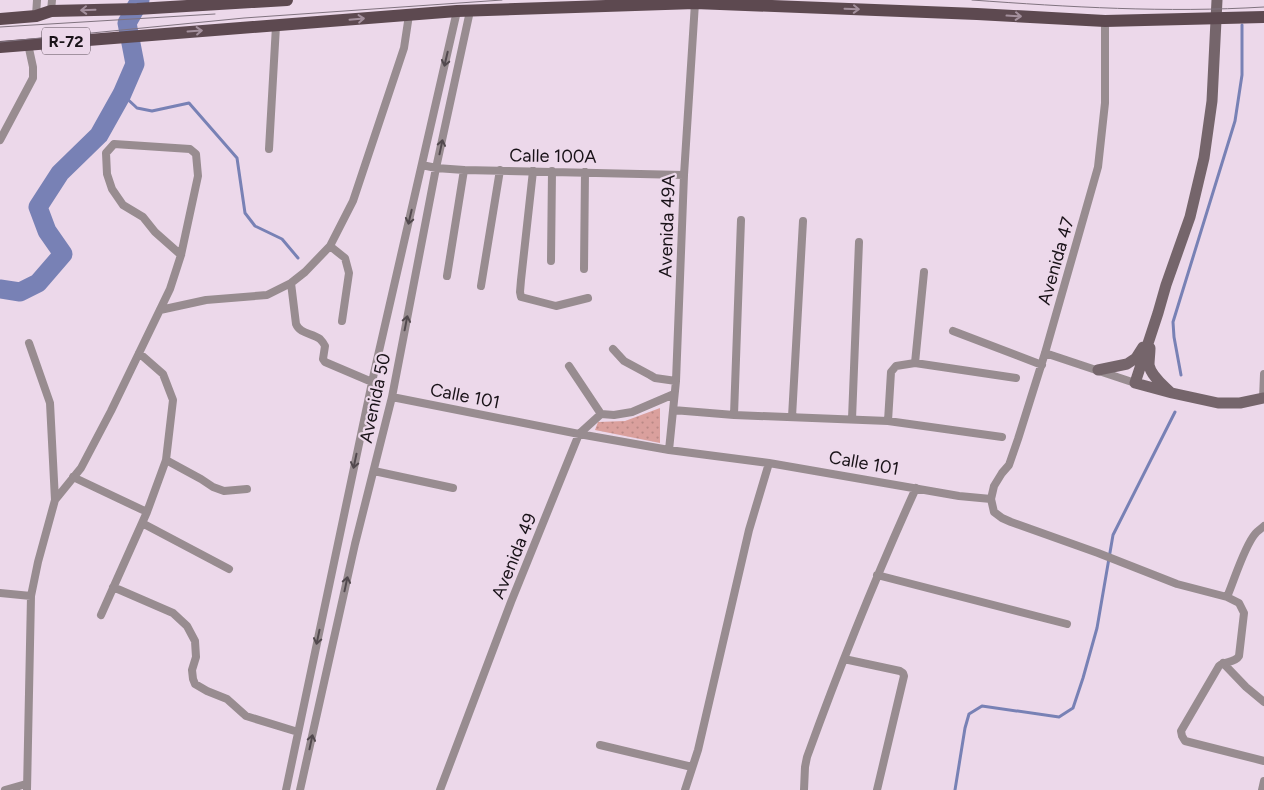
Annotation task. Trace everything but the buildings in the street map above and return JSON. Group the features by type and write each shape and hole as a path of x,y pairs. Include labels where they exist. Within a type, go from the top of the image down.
{"main road":[{"name":"R-72","path":"0,19 36,16 51,6 137,9 192,3 287,0"},
{"name":"R-72","path":"0,47 464,11 695,3 1105,21 1264,17"}],"street":[{"path":"36,16 37,0"},
{"path":"1135,382 1190,218 1204,158 1212,101 1217,0"},
{"name":"Avenida 49A","path":"669,450 676,381 684,175 695,3"},
{"name":"Avenida 50","path":"286,790 372,382 422,165 464,11"},
{"name":"Avenida 50","path":"300,790 354,544 392,397 464,11"},
{"path":"160,310 206,300 267,295 291,283 306,272 330,246 353,201 404,48 409,15"},
{"name":"Avenida 47","path":"991,499 994,486 1009,465 1042,365 1098,167 1105,103 1105,21"},
{"path":"270,149 276,26"},
{"path":"0,140 33,78 33,67 28,44"},
{"path":"54,500 80,468 111,411 170,289 181,255 198,176 196,154 190,149 114,144 106,153 107,174 112,189 123,205 143,217 181,255"},
{"name":"Calle 100A","path":"422,165 464,170 684,175"},
{"path":"446,276 464,170"},
{"path":"481,286 500,170"},
{"path":"533,171 521,280 521,297 556,306 588,298"},
{"path":"551,261 552,171"},
{"path":"584,269 585,172"},
{"path":"734,415 741,220"},
{"path":"792,417 802,221"},
{"path":"852,419 859,242"},
{"path":"330,246 345,258 349,273 342,321"},
{"path":"915,363 924,272"},
{"path":"291,283 297,328 320,339 325,346 323,359 325,362 372,382"},
{"path":"954,331 1042,365"},
{"path":"1098,370 1127,364 1136,358 1148,340"},
{"path":"1148,340 1150,342 1150,366 1160,382 1172,393"},
{"path":"5,790 26,787 32,596 38,562 54,500 50,403 29,342"},
{"path":"613,349 624,361 655,378 676,381"},
{"path":"101,615 147,512 166,460 173,400 163,374 139,353"},
{"path":"1045,353 1172,393 1218,403 1240,403 1263,398 1264,374"},
{"path":"888,421 891,372 896,366 915,363 1016,378"},
{"path":"569,366 601,414 614,415 632,412 674,394"},
{"name":"Calle 101","path":"392,397 669,450 769,463 972,498 991,499"},
{"path":"673,410 734,415 888,421 1002,436"},
{"name":"Avenida 49","path":"440,790 511,602 579,434 601,414"},
{"path":"166,460 213,487 224,491 246,489"},
{"path":"685,790 698,750 749,530 769,463"},
{"path":"374,471 453,488"},
{"path":"73,477 147,512"},
{"path":"804,790 807,757 877,574 916,488"},
{"path":"991,499 994,512 1002,518 1177,584 1239,603 1244,613 1239,656 1236,660 1219,666 1181,731 1185,740 1264,761"},
{"path":"142,523 229,570"},
{"path":"1227,598 1245,551 1254,534 1264,526"},
{"path":"877,574 1067,624"},
{"path":"113,587 173,613 187,626 195,641 196,657 192,670 195,684 227,699 246,716 298,732"},
{"path":"0,593 32,596"},
{"path":"844,659 900,671 904,676 877,790"},
{"path":"1223,663 1246,687 1264,702"},
{"path":"600,745 692,767"},
{"path":"1262,790 1264,781"}],"shaded area":[{"path":"660,408 660,443 595,430 598,422 625,421"}],"waterway":[{"path":"0,289 20,292 38,283 63,254 47,231 38,207 60,173 99,135 122,94 135,64 127,23 140,0"},
{"path":"1181,375 1173,322 1235,121 1242,75 1242,25"},
{"path":"122,94 137,108 152,111 189,103 237,158 245,213 255,226 282,239 298,258"},
{"path":"955,790 969,714 982,706 1059,717 1073,708 1097,628 1113,535 1175,412"}],"tram line":[{"path":"0,42 244,18 502,0"},
{"path":"972,0 1081,7 1154,9 1264,7"},
{"path":"0,27 215,14"}]}
